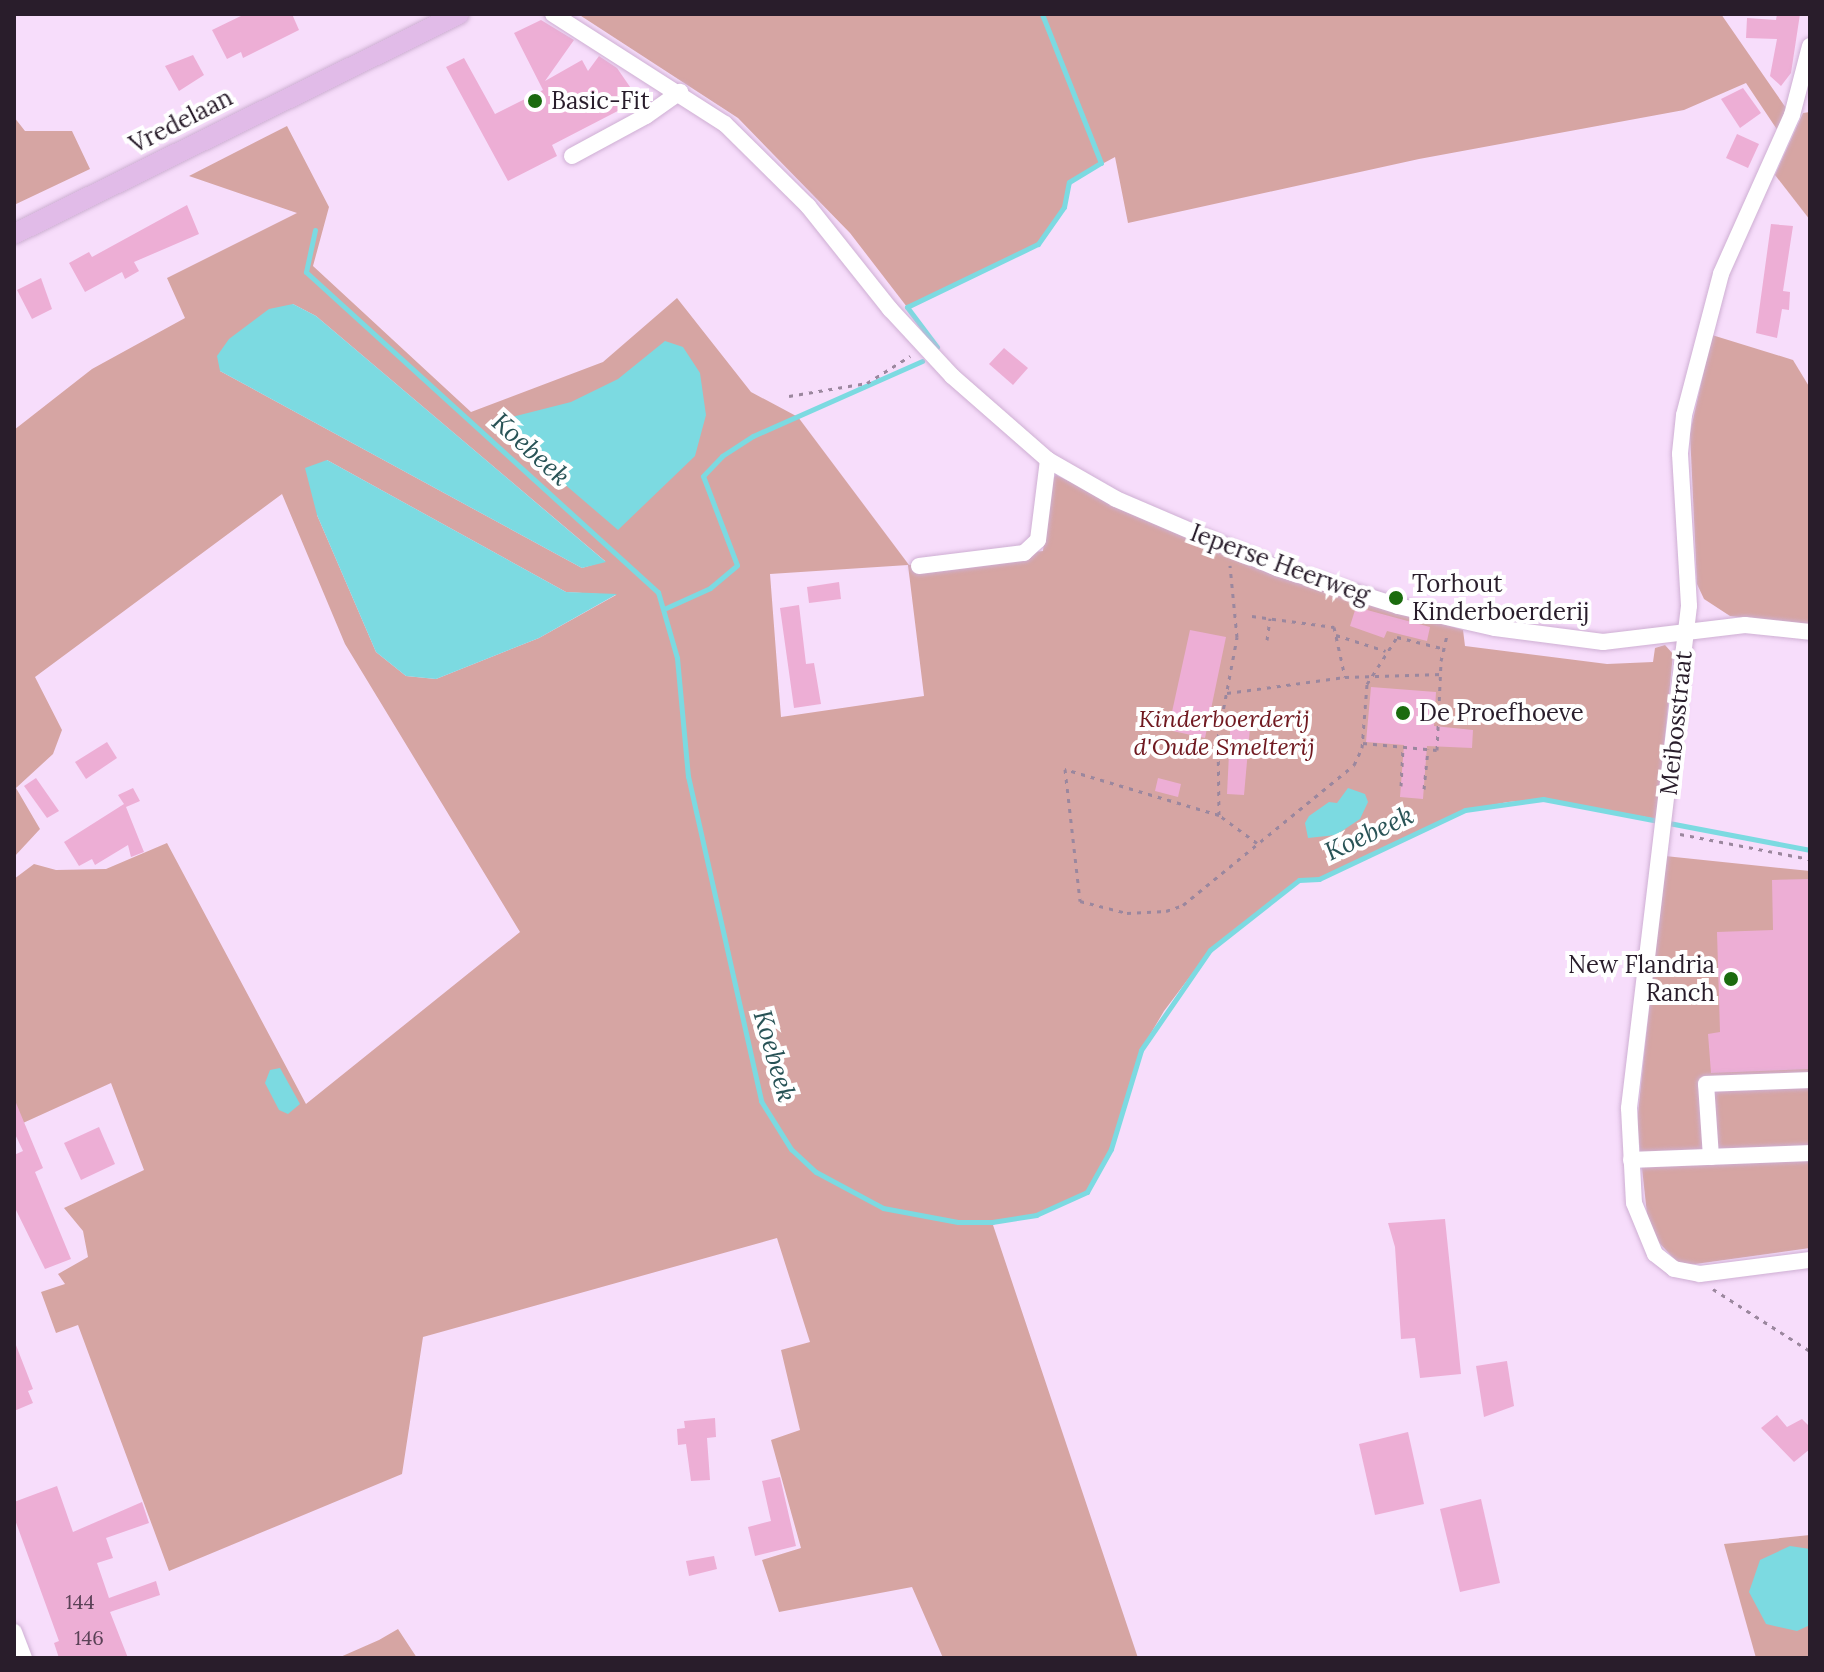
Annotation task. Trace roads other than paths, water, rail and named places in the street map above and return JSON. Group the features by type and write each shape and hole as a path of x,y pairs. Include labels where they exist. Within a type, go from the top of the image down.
{"main road":[{"name":"Vredelaan","path":"372,53 435,14"},
{"name":"Vredelaan","path":"14,234 372,53 459,14"}],"street":[{"name":"Ieperse Heerweg","path":"553,14 680,92 774,168 923,346 1048,460 1116,499 1233,551 1449,619 1589,641 1685,634 1745,625 1810,632"},
{"name":"Meibosstraat","path":"1810,46 1792,115 1721,274 1693,367 1680,454 1689,606 1668,808 1629,1108 1631,1160 1644,1236 1674,1269 1700,1274 1810,1260"},
{"path":"572,156 646,116 680,92"},
{"path":"919,566 1024,553 1038,540 1048,460"},
{"path":"1711,1157 1706,1084 1810,1080"},
{"path":"1631,1160 1810,1153"},
{"path":"14,1632 24,1658"}],"water":[{"path":"293,304 316,316 606,562 582,568 220,371 217,356 229,339 269,309"},
{"path":"665,341 683,347 700,373 706,415 695,456 618,530 492,422 571,402 618,379"},
{"path":"327,460 566,592 617,594 539,638 436,679 406,676 376,652 317,515 305,468"},
{"path":"1348,788 1365,794 1368,802 1360,819 1336,835 1308,838 1305,823 1309,816 1329,802 1337,803"},
{"path":"280,1068 300,1104 288,1114 279,1110 265,1083 270,1070"},
{"path":"1790,1546 1810,1549 1810,1625 1797,1631 1766,1624 1749,1592 1760,1560"}],"waterway":[{"path":"937,347 907,307 1038,244 1064,207 1069,182 1101,163 1042,14"},
{"name":"Koebeek","path":"315,230 306,272 658,592 677,658 688,776 761,1101 791,1149 816,1172 883,1208 958,1222 992,1222 1036,1215 1087,1192 1111,1149 1141,1050 1210,950 1299,880 1319,879 1465,810 1543,799 1810,850"},
{"path":"666,608 710,588 737,565 703,476 722,456 753,436 922,361"}],"place":[{"name":"Basic-Fit","path":"535,101"},
{"name":"Torhout Kinderboerderij","path":"1396,598"},
{"name":"De Proefhoeve","path":"1403,713"},
{"name":"New Flandria Ranch","path":"1731,979"}],"park label":[{"name":"Kinderboerderij d'Oude Smelterij","path":"1224,733"}]}
